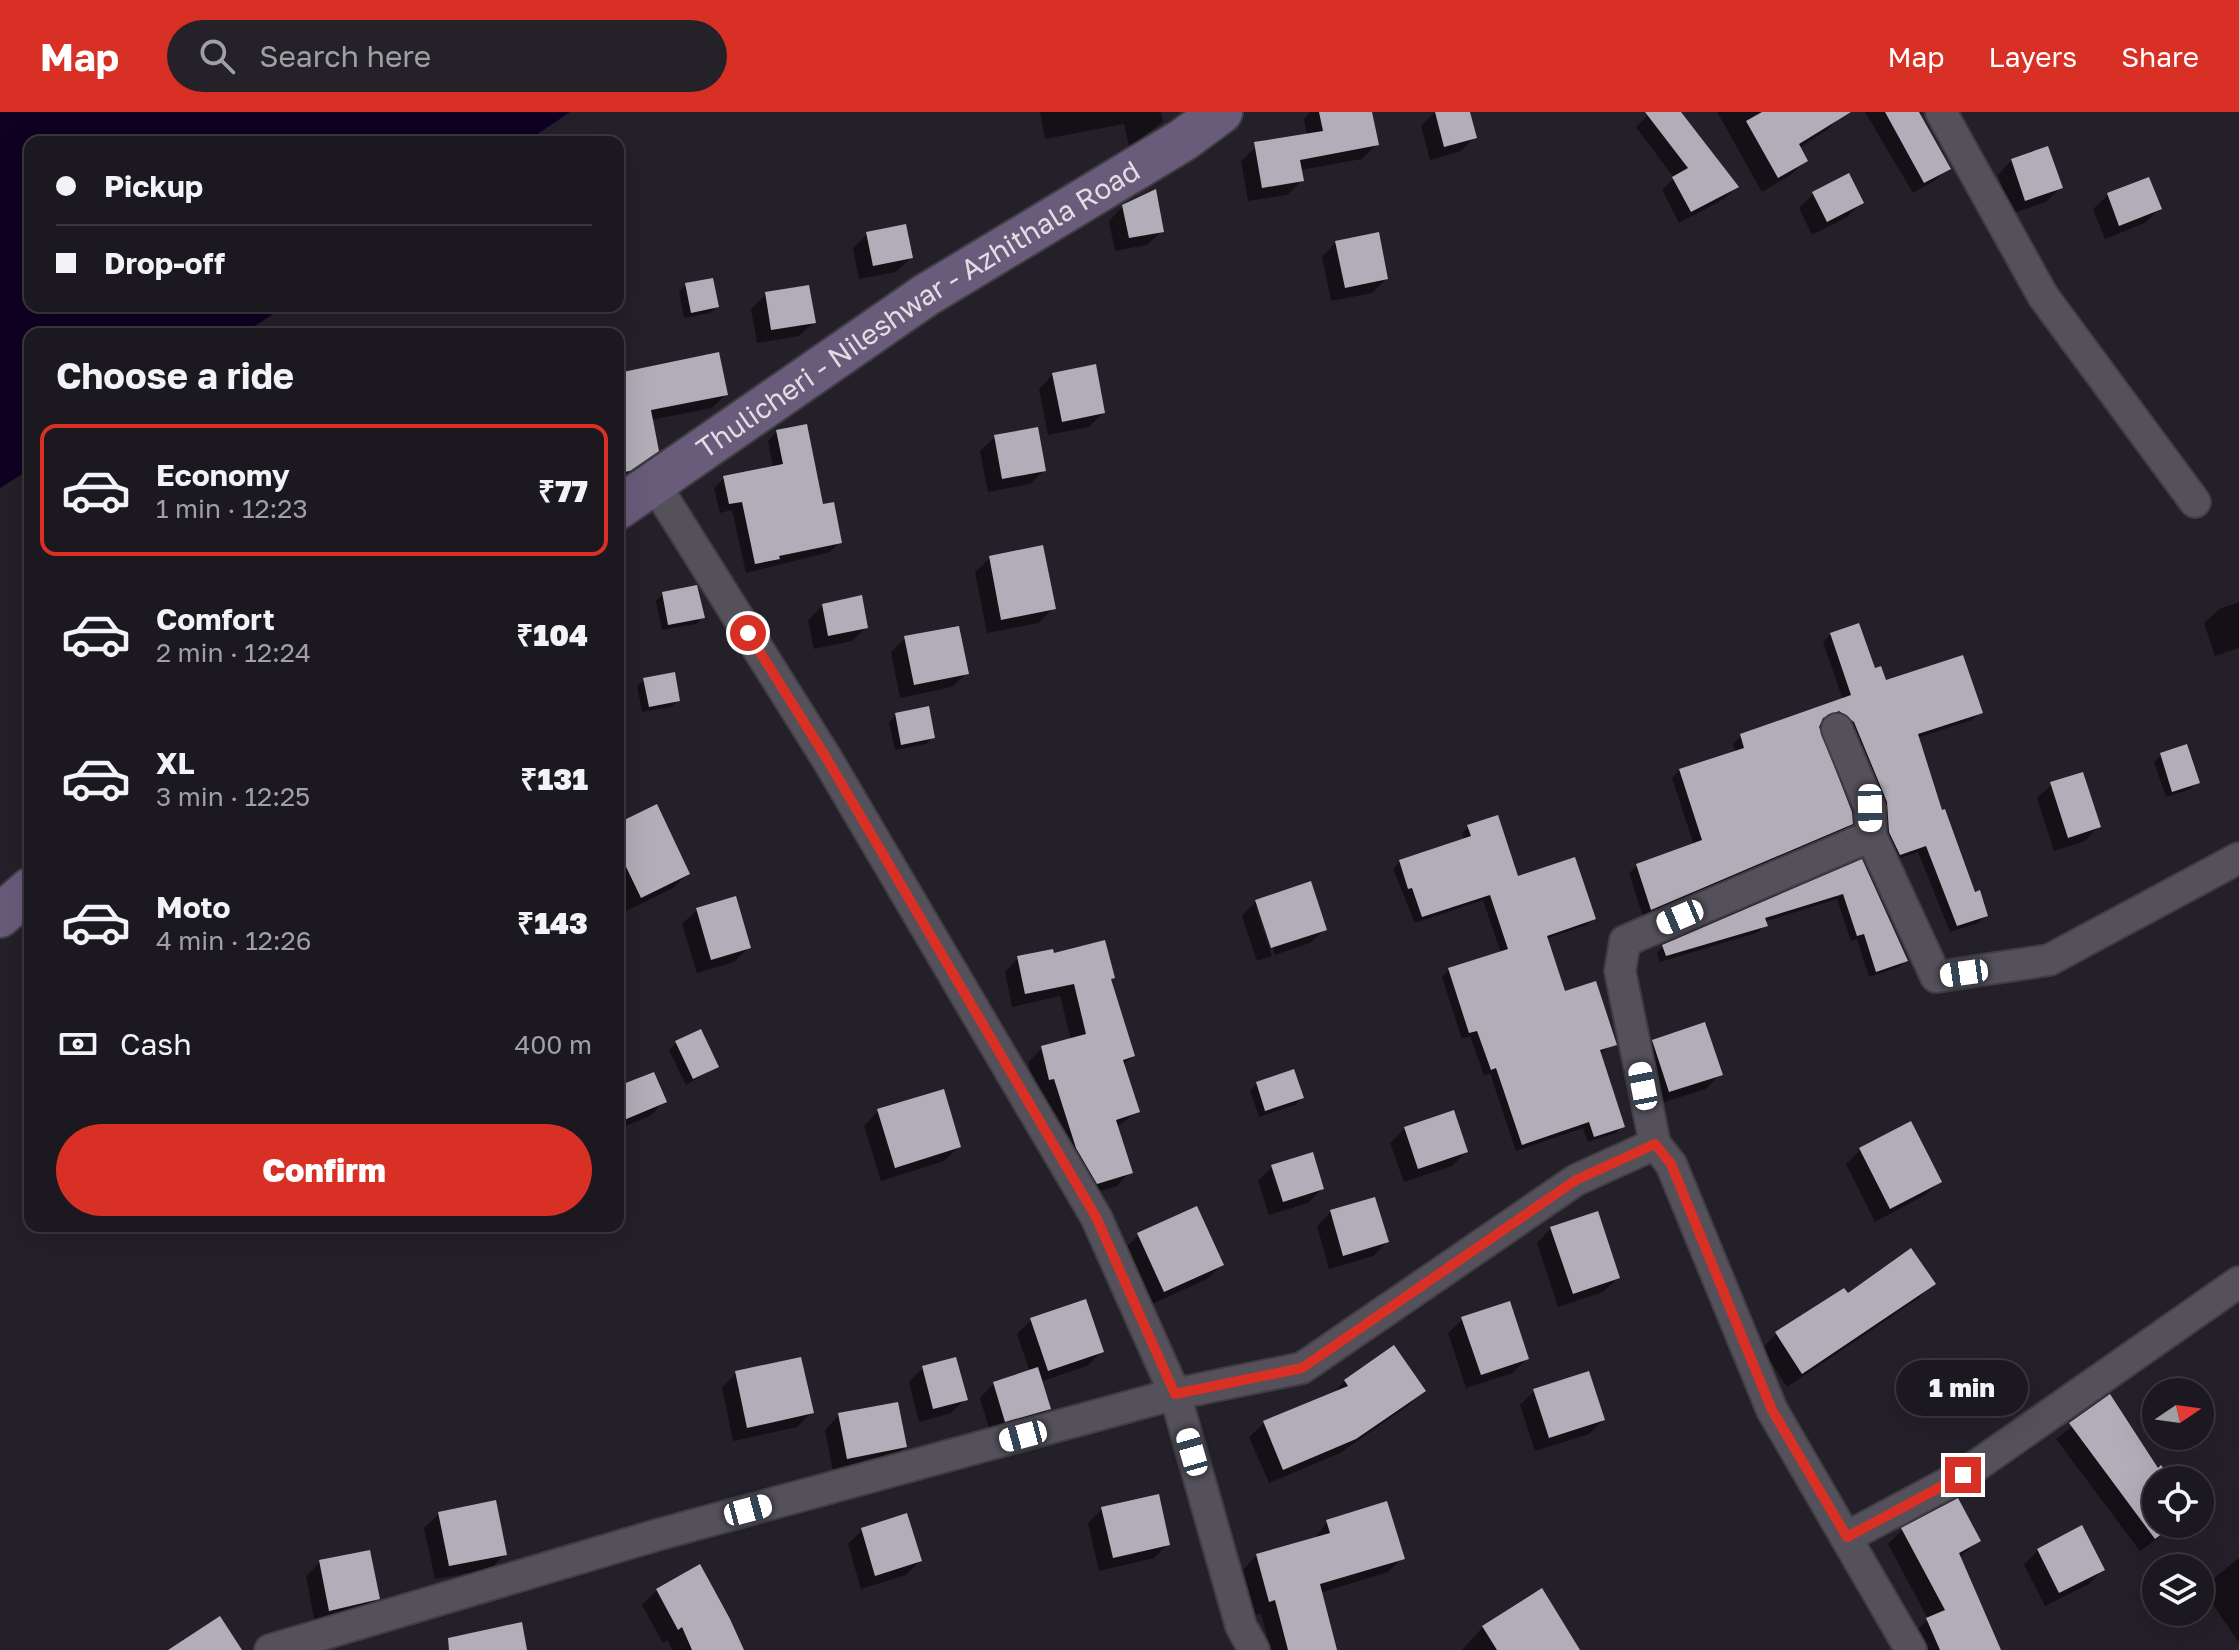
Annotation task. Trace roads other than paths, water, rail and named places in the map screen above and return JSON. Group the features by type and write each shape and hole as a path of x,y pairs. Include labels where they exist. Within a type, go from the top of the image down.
{"main road":[{"name":"Thulicheri - Nileshwar - Azhithala Road","path":"624,504 926,295 1183,140 1221,112"},
{"path":"0,916 24,894"}],"street":[{"path":"1941,112 2043,296 2195,502"},
{"path":"654,483 827,759 1096,1217 1175,1394 1241,1626 1254,1650"},
{"path":"1837,729 1870,808 1871,836 1936,977 2049,960 2239,858"},
{"path":"1871,836 1625,941 1620,971 1655,1144 1671,1164 1772,1410 1911,1650"},
{"path":"270,1650 657,1535 1175,1394 1302,1368 1576,1180 1655,1144"},
{"path":"1847,1537 1963,1475 2239,1282"}]}
